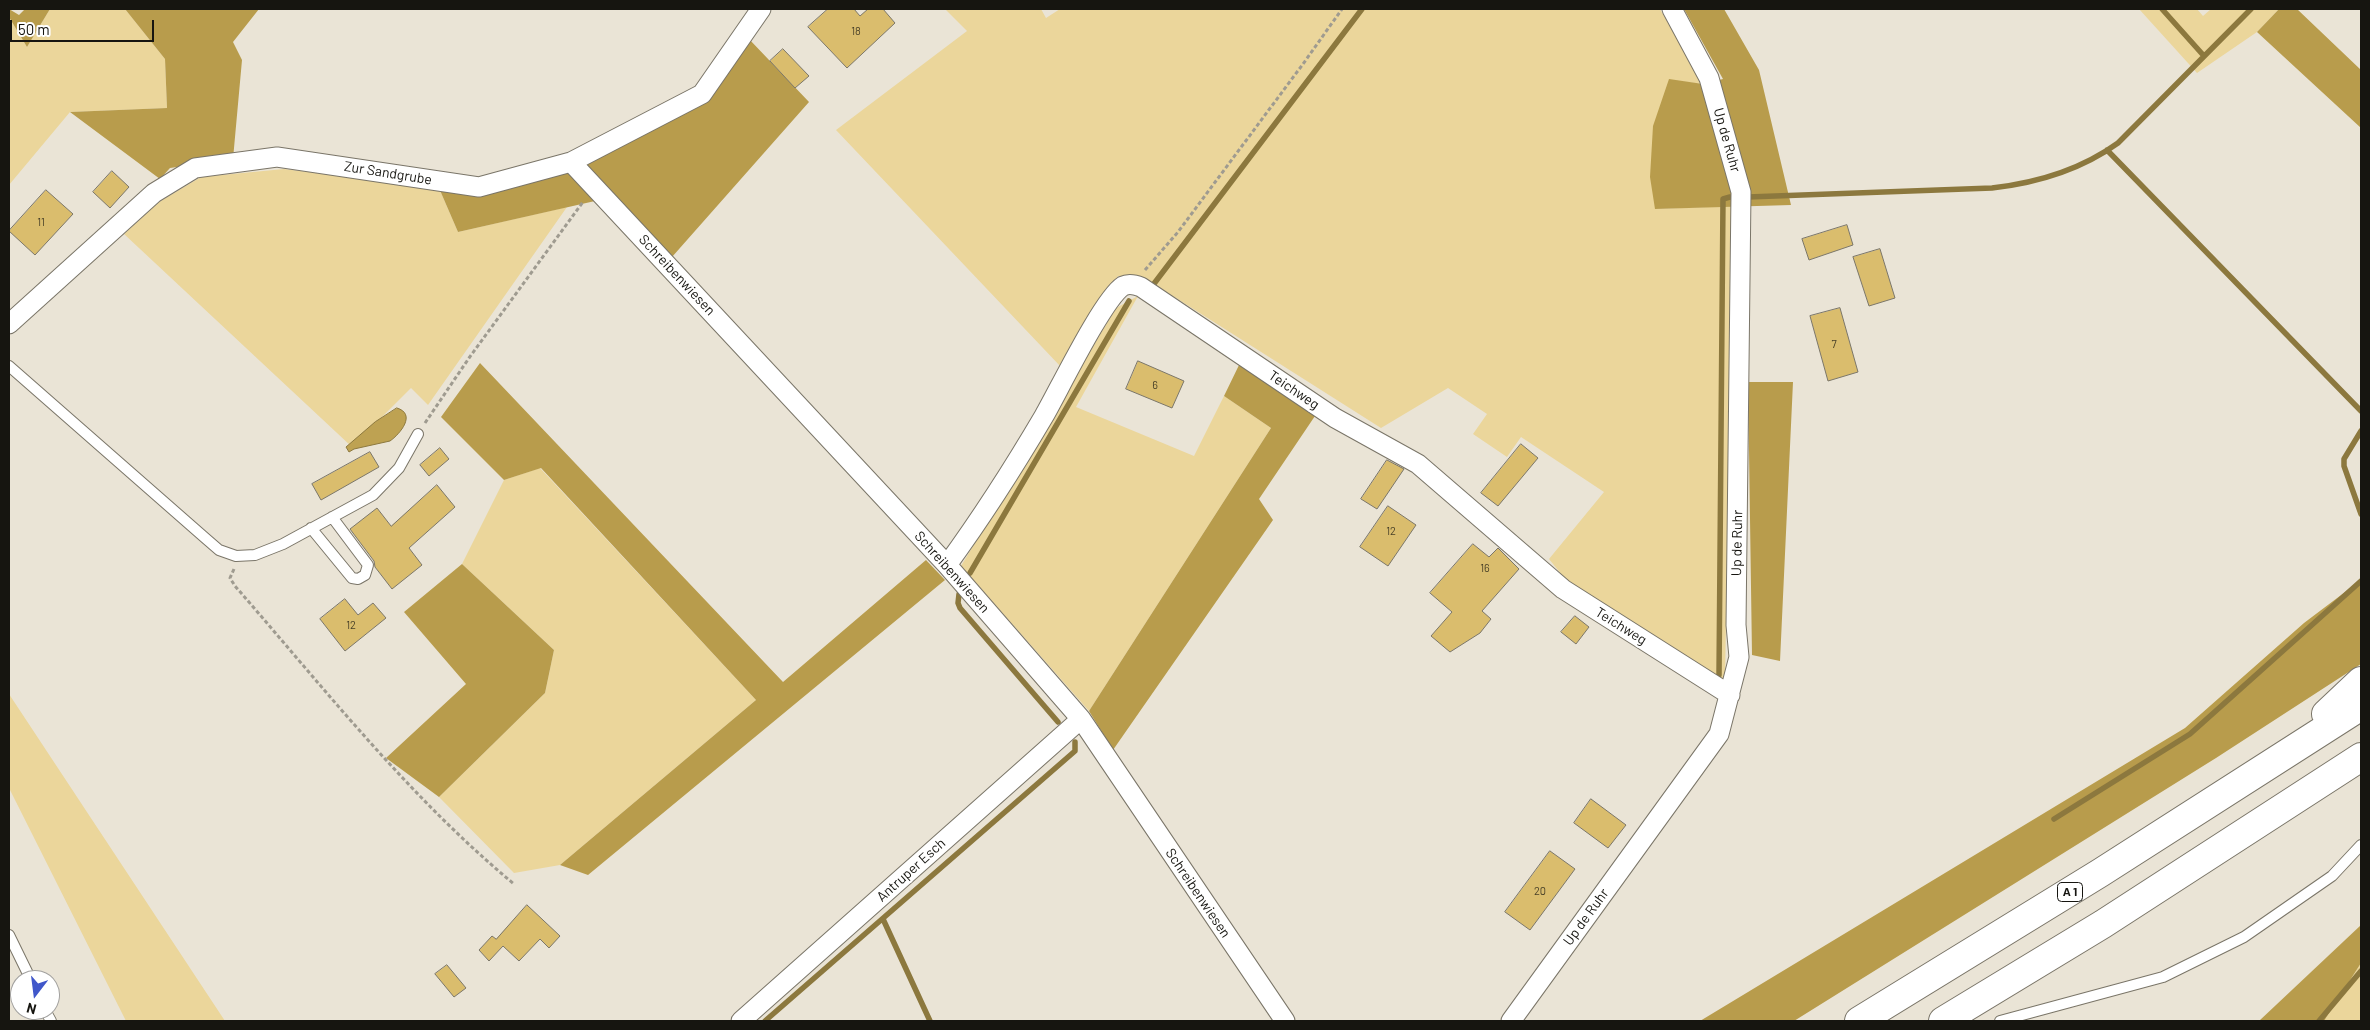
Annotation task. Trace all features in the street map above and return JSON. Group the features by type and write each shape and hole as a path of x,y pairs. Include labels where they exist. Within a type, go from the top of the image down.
{"highway":[{"path":"2279,760 2361,681"},
{"name":"A 1","path":"1859,1021 2100,873 2361,706"},
{"path":"1943,1021 2103,924 2361,757"}],"street":[{"name":"Zur Sandgrube","path":"9,324 154,193 195,168 278,157 479,187 571,162 702,94 761,9"},
{"name":"Up de Ruhr","path":"1511,1021 1719,734 1739,657 1736,625 1741,192 1709,78 1672,9"},
{"name":"Schreibenwiesen","path":"571,162 947,565 1081,719 1285,1021"},
{"path":"947,565 988,510 1044,416 1108,302 1124,286 1133,284"},
{"name":"Teichweg","path":"1133,284 1335,418 1418,464 1563,589 1730,695"},
{"name":"Antruper Esch","path":"741,1021 1081,719"}],"lane":[{"path":"9,366 219,550 236,556 255,555 283,544 373,495 399,468 418,434"},
{"path":"311,528 352,578 358,579 365,575 368,565 332,517"},
{"path":"2000,1021 2171,973 2244,937 2332,876 2361,845"},
{"path":"9,935 26,970"}],"path":[{"path":"1133,284 1184,224 1342,9"},
{"path":"418,434 470,358 594,187"},
{"path":"249,555 235,567 230,578 235,586 412,789 476,852 514,884"}],"shaded area":[{"path":"9,9 19,15 25,9 50,9 27,47 9,17"},
{"path":"50,9 125,9 165,59 167,108 70,112 9,185 9,17 27,47"},
{"path":"125,9 259,9 233,42 242,60 233,159 170,168 160,179 70,112 167,108 165,59"},
{"path":"945,9 1041,9 1046,18 1060,9 1660,9 1703,84 1669,80 1655,209 1733,206 1725,681 1570,585 1549,559 1604,492 1521,437 1507,457 1473,434 1487,414 1448,388 1381,428 1146,279 1118,276 1061,367 836,130 967,31"},
{"path":"1684,9 1724,9 1759,70 1791,205 1655,209 1650,177 1653,126 1669,79 1703,84 1723,79"},
{"path":"2139,9 2197,9 2203,16 2211,9 2279,9 2257,32 2197,73"},
{"path":"2279,9 2297,9 2361,70 2361,128 2257,32"},
{"path":"749,39 809,102 672,257 595,201 458,232 439,188 486,195 703,99"},
{"path":"284,169 439,188 458,232 567,207 428,405 411,388 352,447 124,234 159,202 201,177"},
{"path":"1138,296 1076,407 1194,456 1224,396 1271,428 1089,711 961,566 1116,308"},
{"path":"480,363 783,682 926,560 945,580 588,875 560,865 756,700 541,468 504,480 441,417"},
{"path":"1240,363 1317,413 1259,499 1273,520 1113,750 1089,711 1271,428 1224,396"},
{"path":"1748,382 1793,382 1780,661 1752,655"},
{"path":"397,408 403,411 406,419 402,429 394,438 390,441 354,449 349,452 346,447 375,422"},
{"path":"540,468 756,700 560,865 514,873 439,797 545,693 554,650 462,564 504,480"},
{"path":"462,564 554,650 545,693 439,797 386,758 466,684 404,612"},
{"path":"2361,580 2361,664 2216,758 1794,1021 1700,1021 2185,728 2304,623"},
{"path":"9,694 225,1021 126,1021 9,788"},
{"path":"2361,925 2361,963 2324,1021 2259,1021"},
{"path":"2361,963 2361,1021 2324,1021"}],"building":[{"path":"828,9 854,9 860,16 868,9 883,9 895,23 847,68 808,27"},
{"path":"783,49 809,76 795,88 770,61"},
{"path":"112,171 129,187 110,208 93,192"},
{"path":"46,190 73,214 35,255 9,231"},
{"path":"1847,225 1853,245 1809,260 1802,239"},
{"path":"1880,249 1895,298 1869,306 1853,257"},
{"path":"1840,308 1858,372 1828,381 1810,316"},
{"path":"1138,361 1184,381 1172,408 1126,389"},
{"path":"1521,444 1538,458 1498,506 1481,493"},
{"path":"440,448 449,459 429,476 420,465"},
{"path":"370,452 379,467 321,500 312,484"},
{"path":"1387,460 1404,469 1377,509 1361,499"},
{"path":"437,485 455,507 409,548 422,565 392,589 350,529 377,508 391,526"},
{"path":"1388,506 1416,525 1388,566 1360,547"},
{"path":"1473,544 1489,557 1498,548 1519,569 1482,611 1491,619 1480,633 1450,652 1431,636 1452,612 1430,593"},
{"path":"345,599 358,615 373,603 386,618 345,651 320,619"},
{"path":"1575,616 1589,627 1576,644 1561,632"},
{"path":"1591,799 1626,825 1608,848 1574,823"},
{"path":"1550,851 1575,869 1530,930 1505,912"},
{"path":"527,905 560,936 549,948 540,939 519,961 503,946 489,961 479,950 492,936 496,939"},
{"path":"447,965 466,988 454,997 435,974"}],"waterway":[{"path":"1153,285 1362,9"},
{"path":"2162,9 2204,56"},
{"path":"1748,197 1992,188 2025,183 2058,173 2089,160 2118,143 2251,9"},
{"path":"2107,150 2361,411"},
{"path":"1719,675 1723,199 1730,197"},
{"path":"970,573 1129,301"},
{"path":"2361,431 2344,459 2344,466 2361,514"},
{"path":"2054,819 2190,734 2361,581"},
{"path":"959,594 958,603 960,608 1058,722"},
{"path":"765,1021 1075,751 1075,742"},
{"path":"883,919 930,1021"},
{"path":"2319,1021 2361,971"}]}
